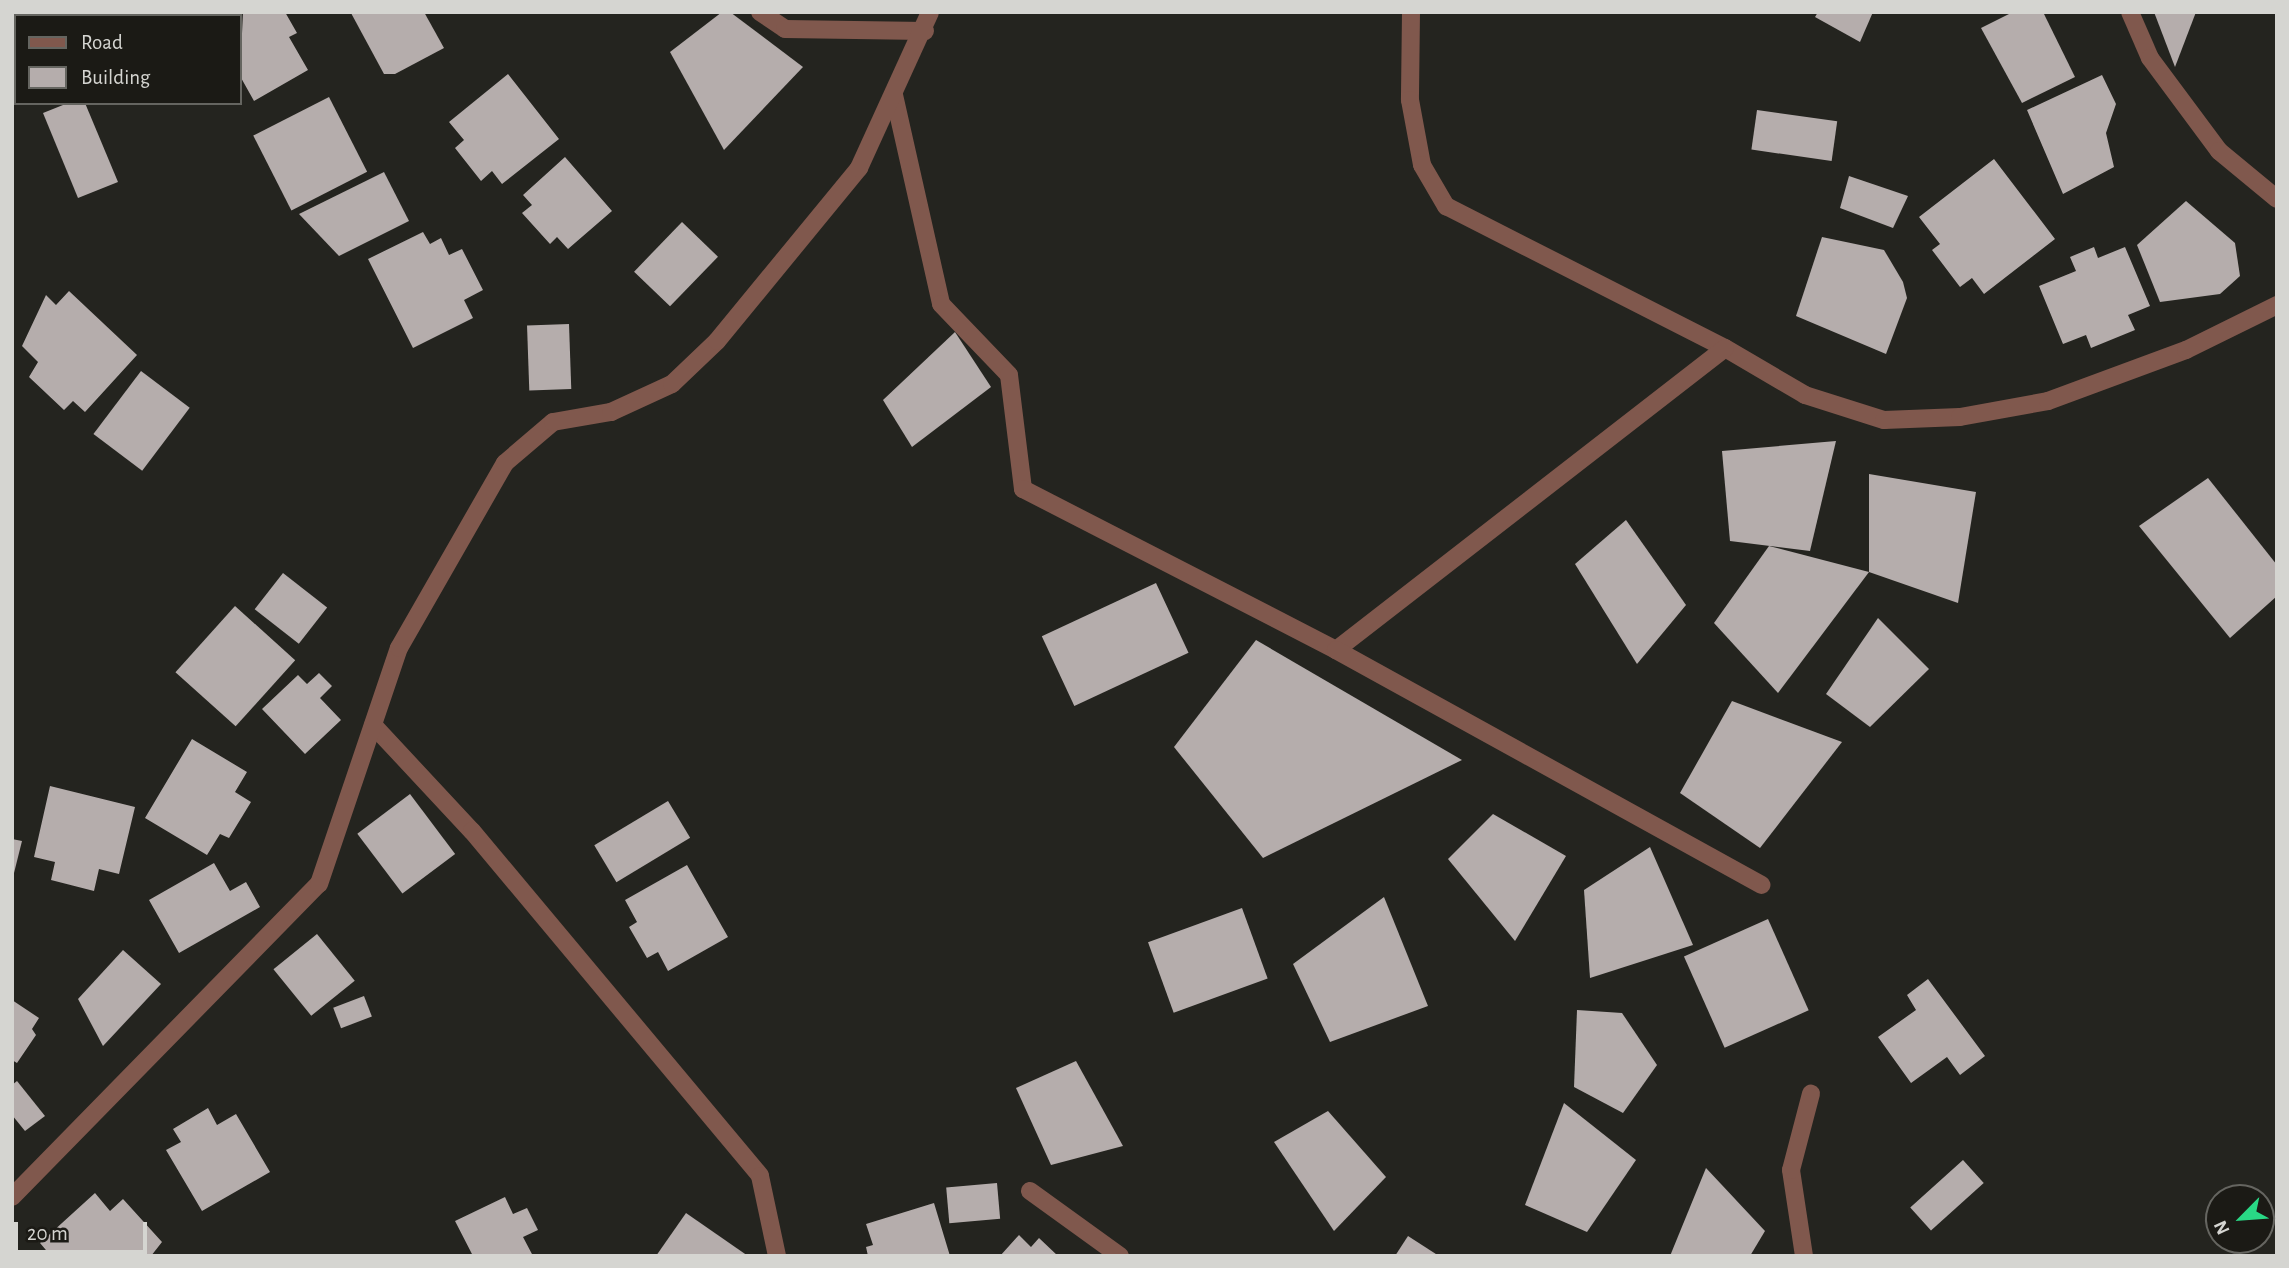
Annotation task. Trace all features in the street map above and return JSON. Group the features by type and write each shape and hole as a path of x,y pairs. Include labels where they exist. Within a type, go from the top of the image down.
{"street":[{"path":"760,12 785,29 925,31"},
{"path":"12,1197 319,884 400,648 505,463 553,422 611,412 672,384 717,341 859,168 925,31 930,12"},
{"path":"1411,12 1410,100 1422,165 1446,206 1725,348 1805,395 1884,420 1960,417 2048,401 2186,350 2277,305"},
{"path":"2130,12 2150,58 2219,151 2277,199"},
{"path":"894,95 942,304 1009,375 1023,489 1336,650 1761,885"},
{"path":"1336,650 1725,348"},
{"path":"373,725 472,831 760,1176 777,1256"},
{"path":"1804,1256 1791,1170 1811,1094"},
{"path":"1030,1191 1120,1256"}],"building":[{"path":"141,12 200,12 200,14"},
{"path":"243,12 285,12 297,33 289,37 308,70 254,101 242,80"},
{"path":"424,12 444,48 395,74 384,74 351,13"},
{"path":"722,12 730,12 803,67 724,150 670,52"},
{"path":"1818,12 1873,12 1860,42 1815,17"},
{"path":"2013,12 2043,12 2075,77 2022,103 1981,28"},
{"path":"2154,12 2196,12 2175,67"},
{"path":"508,74 559,139 502,184 492,171 481,181 455,148 464,140 449,122"},
{"path":"2102,75 2116,104 2106,133 2114,167 2063,194 2027,110"},
{"path":"329,97 367,172 291,210 253,136"},
{"path":"63,105 86,105 118,182 78,198 43,113"},
{"path":"1757,110 1837,121 1832,161 1751,150"},
{"path":"565,157 612,211 568,249 557,237 550,244 522,213 532,205 523,195"},
{"path":"1994,159 2055,239 1984,294 1972,278 1960,287 1932,250 1940,244 1919,217"},
{"path":"384,172 409,221 339,256 299,214"},
{"path":"1849,176 1908,196 1893,228 1840,208"},
{"path":"2186,201 2235,243 2240,276 2220,294 2160,302 2137,245"},
{"path":"682,222 718,257 670,306 634,272"},
{"path":"423,232 430,244 441,238 449,255 462,249 483,290 464,300 473,318 413,348 368,259"},
{"path":"1822,237 1884,250 1903,282 1907,298 1886,354 1796,316"},
{"path":"2094,247 2098,258 2125,247 2150,306 2128,315 2135,330 2091,348 2086,335 2063,344 2039,286 2076,271 2070,257"},
{"path":"69,291 137,355 85,412 73,401 64,410 29,377 38,362 22,346 46,295 56,305"},
{"path":"569,324 571,389 529,390 527,325"},
{"path":"955,332 991,387 912,447 883,400"},
{"path":"141,371 190,408 142,471 93,434"},
{"path":"1836,441 1810,551 1730,541 1722,451"},
{"path":"1869,474 1976,492 1958,603 1869,572"},
{"path":"2208,478 2277,565 2277,596 2230,638 2139,526"},
{"path":"1626,520 1686,605 1637,664 1575,564"},
{"path":"1769,546 1869,572 1778,693 1714,623"},
{"path":"283,573 327,607 299,644 255,609"},
{"path":"1156,583 1189,653 1074,706 1042,636"},
{"path":"235,606 295,660 236,726 175,672"},
{"path":"1878,618 1929,669 1870,727 1826,694"},
{"path":"1256,640 1462,760 1263,858 1174,747"},
{"path":"319,673 332,686 320,698 341,720 305,754 262,709 298,675 307,684"},
{"path":"1732,701 1842,742 1760,848 1680,793"},
{"path":"192,739 247,772 235,792 251,802 229,838 220,834 207,855 145,818"},
{"path":"50,786 135,807 119,874 99,869 94,891 51,880 55,862 34,857"},
{"path":"410,794 455,854 402,894 357,834"},
{"path":"668,801 690,838 616,882 594,845"},
{"path":"1493,814 1566,856 1515,941 1448,859"},
{"path":"12,839 22,841 13,877 12,877"},
{"path":"1650,847 1693,945 1590,978 1584,890"},
{"path":"214,863 230,891 246,882 260,907 179,953 149,900"},
{"path":"687,865 728,937 668,971 658,952 647,958 629,927 637,922 625,900"},
{"path":"1384,897 1428,1006 1330,1042 1293,964"},
{"path":"1242,908 1268,978 1174,1013 1148,942"},
{"path":"1768,919 1809,1010 1725,1048 1684,956"},
{"path":"317,934 355,981 311,1016 273,969"},
{"path":"123,950 161,984 103,1046 78,999"},
{"path":"1928,979 1985,1056 1960,1075 1947,1057 1911,1083 1878,1037 1916,1010 1907,995"},
{"path":"364,996 372,1017 341,1028 333,1008"},
{"path":"12,1000 39,1018 32,1029 36,1035 17,1063 12,1060"},
{"path":"1577,1010 1622,1013 1657,1065 1623,1113 1574,1087"},
{"path":"1076,1061 1123,1146 1051,1165 1016,1088"},
{"path":"17,1081 45,1116 25,1131 12,1115 12,1085"},
{"path":"1564,1103 1636,1160 1587,1232 1525,1205"},
{"path":"208,1108 217,1125 236,1114 270,1172 202,1211 166,1150 181,1142 173,1129"},
{"path":"1328,1111 1386,1177 1334,1231 1274,1142"},
{"path":"1963,1160 1984,1183 1931,1231 1910,1208"},
{"path":"1706,1168 1765,1231 1750,1256 1670,1256"},
{"path":"997,1183 1000,1219 949,1223 946,1187"},
{"path":"95,1193 110,1211 123,1199 162,1242 151,1256 51,1256 40,1243"},
{"path":"505,1197 513,1214 527,1208 538,1230 523,1237 533,1256 473,1256 455,1221"},
{"path":"934,1203 950,1256 868,1256 866,1247 873,1245 866,1224"},
{"path":"686,1213 748,1256 656,1256"},
{"path":"1019,1235 1031,1247 1039,1238 1058,1256 1000,1256"},
{"path":"1408,1236 1439,1256 1395,1256"}]}
